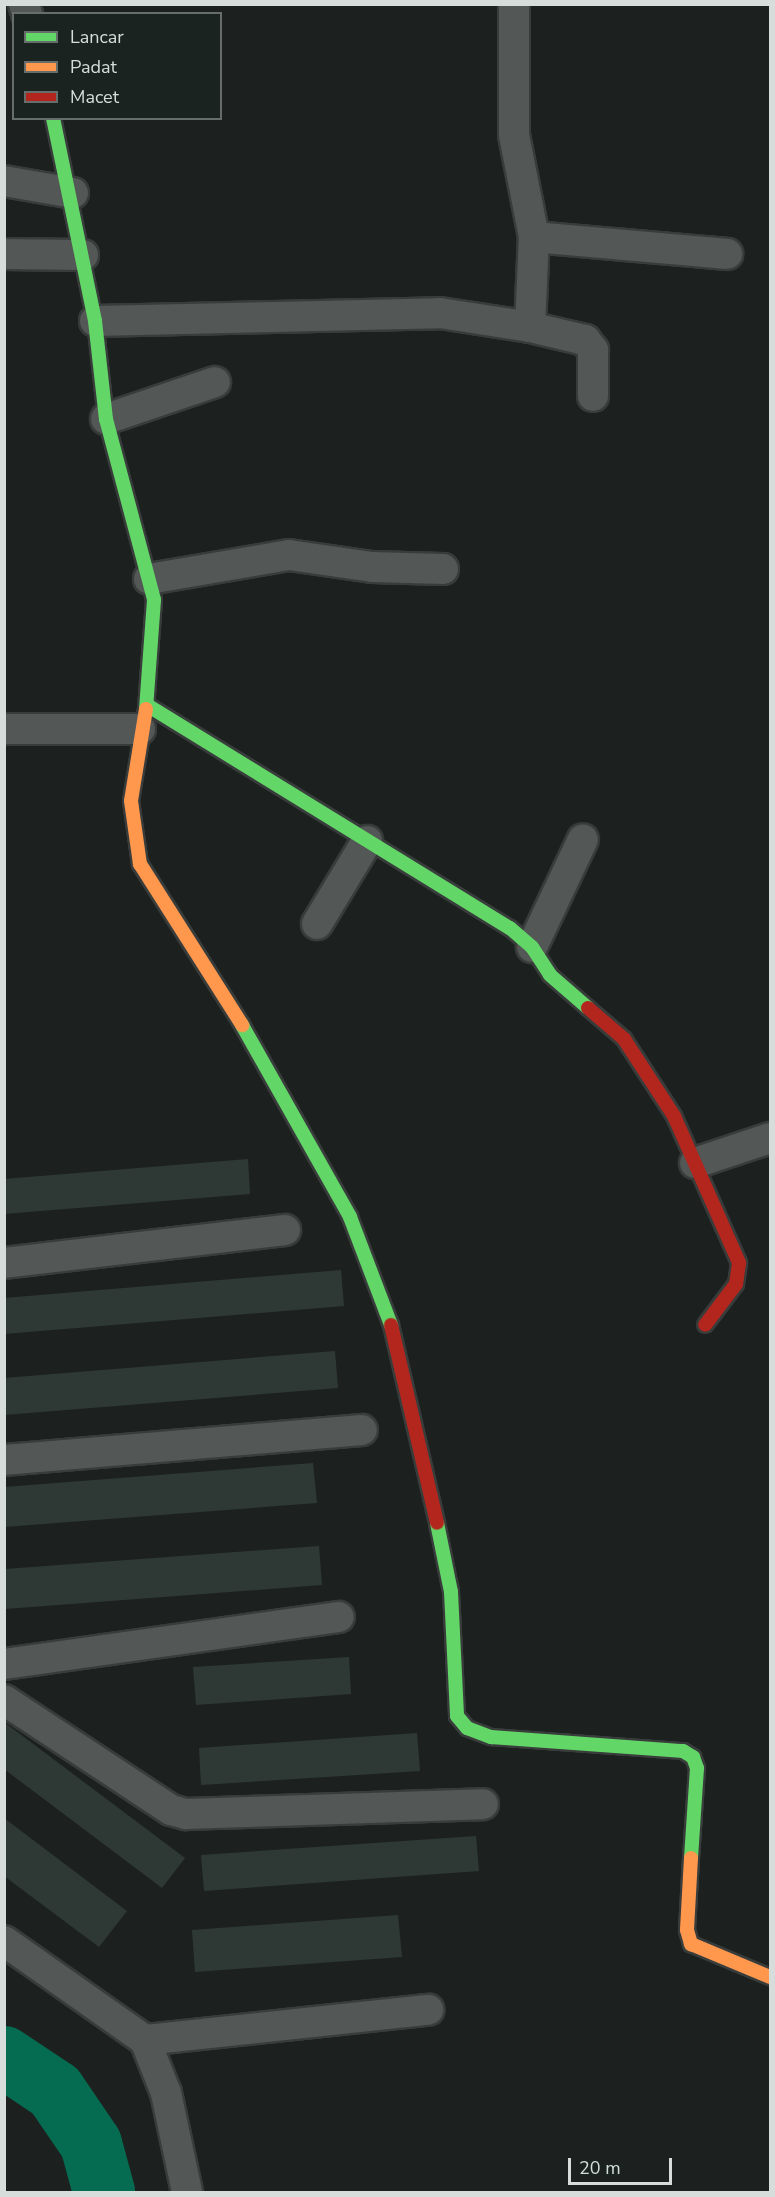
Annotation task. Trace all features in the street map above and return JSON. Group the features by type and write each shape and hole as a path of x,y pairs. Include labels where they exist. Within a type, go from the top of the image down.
{"street":[{"path":"514,7 514,135 534,237 530,327"},
{"path":"54,120 73,194 95,321 106,419 149,579 156,624 131,801 140,864 247,1032 350,1217 380,1287 408,1383 451,1592 458,1716 467,1728 491,1737 683,1751 693,1758 698,1768 687,1930 691,1944 771,1977"},
{"path":"4,181 73,194"},
{"path":"534,237 727,254"},
{"path":"4,254 83,255"},
{"path":"95,321 440,313 530,327 585,340 593,350 593,396"},
{"path":"106,419 214,381"},
{"path":"149,579 289,555 372,567 443,569"},
{"path":"4,729 144,717 367,841 510,928 532,947 550,975 624,1039 674,1116 740,1270 736,1284 705,1325"},
{"path":"532,947 584,839"},
{"path":"317,924 367,841"},
{"path":"695,1163 771,1138"},
{"path":"4,1263 285,1230"},
{"path":"4,1460 362,1430"},
{"path":"4,1664 339,1617"},
{"path":"4,1700 171,1810 186,1814 483,1804"},
{"path":"4,1941 145,2040 166,2092 187,2193"},
{"path":"145,2040 428,2010"}],"building":[{"path":"248,1159 250,1194 4,1214 4,1179"},
{"path":"341,1270 344,1306 4,1334 4,1298"},
{"path":"335,1351 338,1388 4,1415 4,1378"},
{"path":"313,1463 317,1503 4,1527 4,1487"},
{"path":"319,1546 322,1585 5,1609 5,1569"},
{"path":"349,1657 351,1694 196,1705 193,1667"},
{"path":"4,1722 185,1858 162,1888 4,1769"},
{"path":"417,1733 420,1771 201,1785 199,1748"},
{"path":"4,1818 127,1911 99,1947 4,1876"},
{"path":"476,1836 479,1871 204,1891 201,1855"},
{"path":"398,1915 402,1957 195,1972 192,1930"}],"waterway":[{"path":"4,2057 55,2091 91,2144 104,2192"}],"traffic: fast":[{"path":"53,120 95,321 106,419 154,600 146,709"},
{"path":"147,705 510,928 532,947 550,975 588,1008"},
{"path":"242,1025 350,1217 391,1325"},
{"path":"437,1523 451,1592 457,1716 467,1728 491,1737 683,1751 693,1757 697,1768 691,1858"}],"traffic: slow":[{"path":"146,709 131,801 140,864 242,1025"},
{"path":"691,1858 687,1930 691,1944 770,1977"}],"traffic: jam":[{"path":"588,1008 624,1039 674,1116 739,1263 736,1284 705,1325"},
{"path":"391,1325 437,1523"}]}
